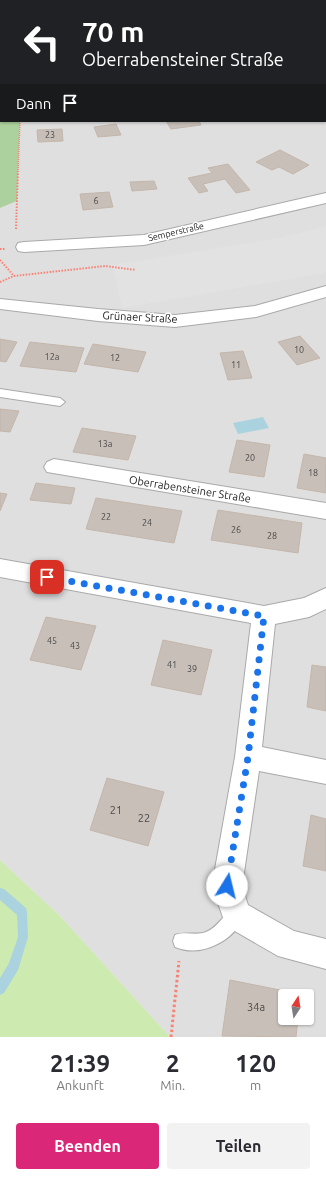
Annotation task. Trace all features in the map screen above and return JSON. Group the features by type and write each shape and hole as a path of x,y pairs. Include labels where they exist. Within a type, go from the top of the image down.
{"street":[{"name":"Semperstraße","path":"24,247 144,240 326,198"},
{"name":"Grünaer Straße","path":"0,304 98,315 175,321 256,312 326,291"},
{"name":"Oberrabensteiner Straße","path":"54,467 326,511"},
{"path":"0,568 264,616 309,607 326,599"},
{"path":"264,616 248,757 227,886 237,915 289,945 326,954"},
{"path":"248,757 326,772"}],"lane":[{"path":"0,393 60,402"},
{"path":"181,941 207,941 224,930 237,915"}],"path":[{"path":"16,231 20,122"},
{"path":"0,260 14,276"},
{"path":"0,282 14,276 105,266 136,270"},
{"path":"171,1037 181,941"}],"shaded area":[{"path":"20,122 326,122 326,1037 170,1037 60,916 0,860 0,208 17,201"},
{"path":"326,226 326,272 122,308 113,265 279,238"}],"green space":[{"path":"0,122 20,122 17,201 0,208"},
{"path":"0,860 60,916 170,1037 0,1037"}],"water":[{"path":"263,417 269,428 238,434 233,423"}],"building":[{"path":"167,122 200,122 201,125 171,129"},
{"path":"116,124 121,135 98,137 94,127"},
{"path":"62,129 63,141 38,142 37,130"},
{"path":"280,150 309,165 293,174 279,167 272,170 256,162"},
{"path":"228,164 250,190 236,193 225,179 203,184 208,191 199,193 188,178 212,173 208,168"},
{"path":"154,181 157,189 132,191 130,182"},
{"path":"109,192 113,207 83,210 80,194"},
{"path":"300,336 320,358 297,365 278,342"},
{"path":"0,339 17,342 6,362 0,361"},
{"path":"30,342 84,348 76,372 20,366"},
{"path":"93,344 146,352 138,372 84,364"},
{"path":"243,351 252,378 228,380 220,353"},
{"path":"0,409 19,411 10,432 0,431"},
{"path":"82,428 136,436 128,460 73,452"},
{"path":"237,440 270,445 264,477 229,472"},
{"path":"304,454 326,458 326,493 297,488"},
{"path":"36,483 75,488 71,504 30,500"},
{"path":"0,493 7,494 0,511"},
{"path":"96,498 182,511 174,543 86,529"},
{"path":"218,510 302,523 298,553 211,540"},
{"path":"46,617 96,626 81,670 30,660"},
{"path":"163,640 212,650 201,695 151,685"},
{"path":"312,665 326,667 326,711 307,707"},
{"path":"107,778 164,792 148,846 90,830"},
{"path":"311,815 326,819 326,871 303,866"},
{"path":"230,980 278,990 278,1025 297,1025 296,1037 222,1036"}],"waterway":[{"path":"0,893 22,912 23,937 14,966 0,989"}],"route":[{"path":"47,577 264,616 248,757 227,886"}]}
